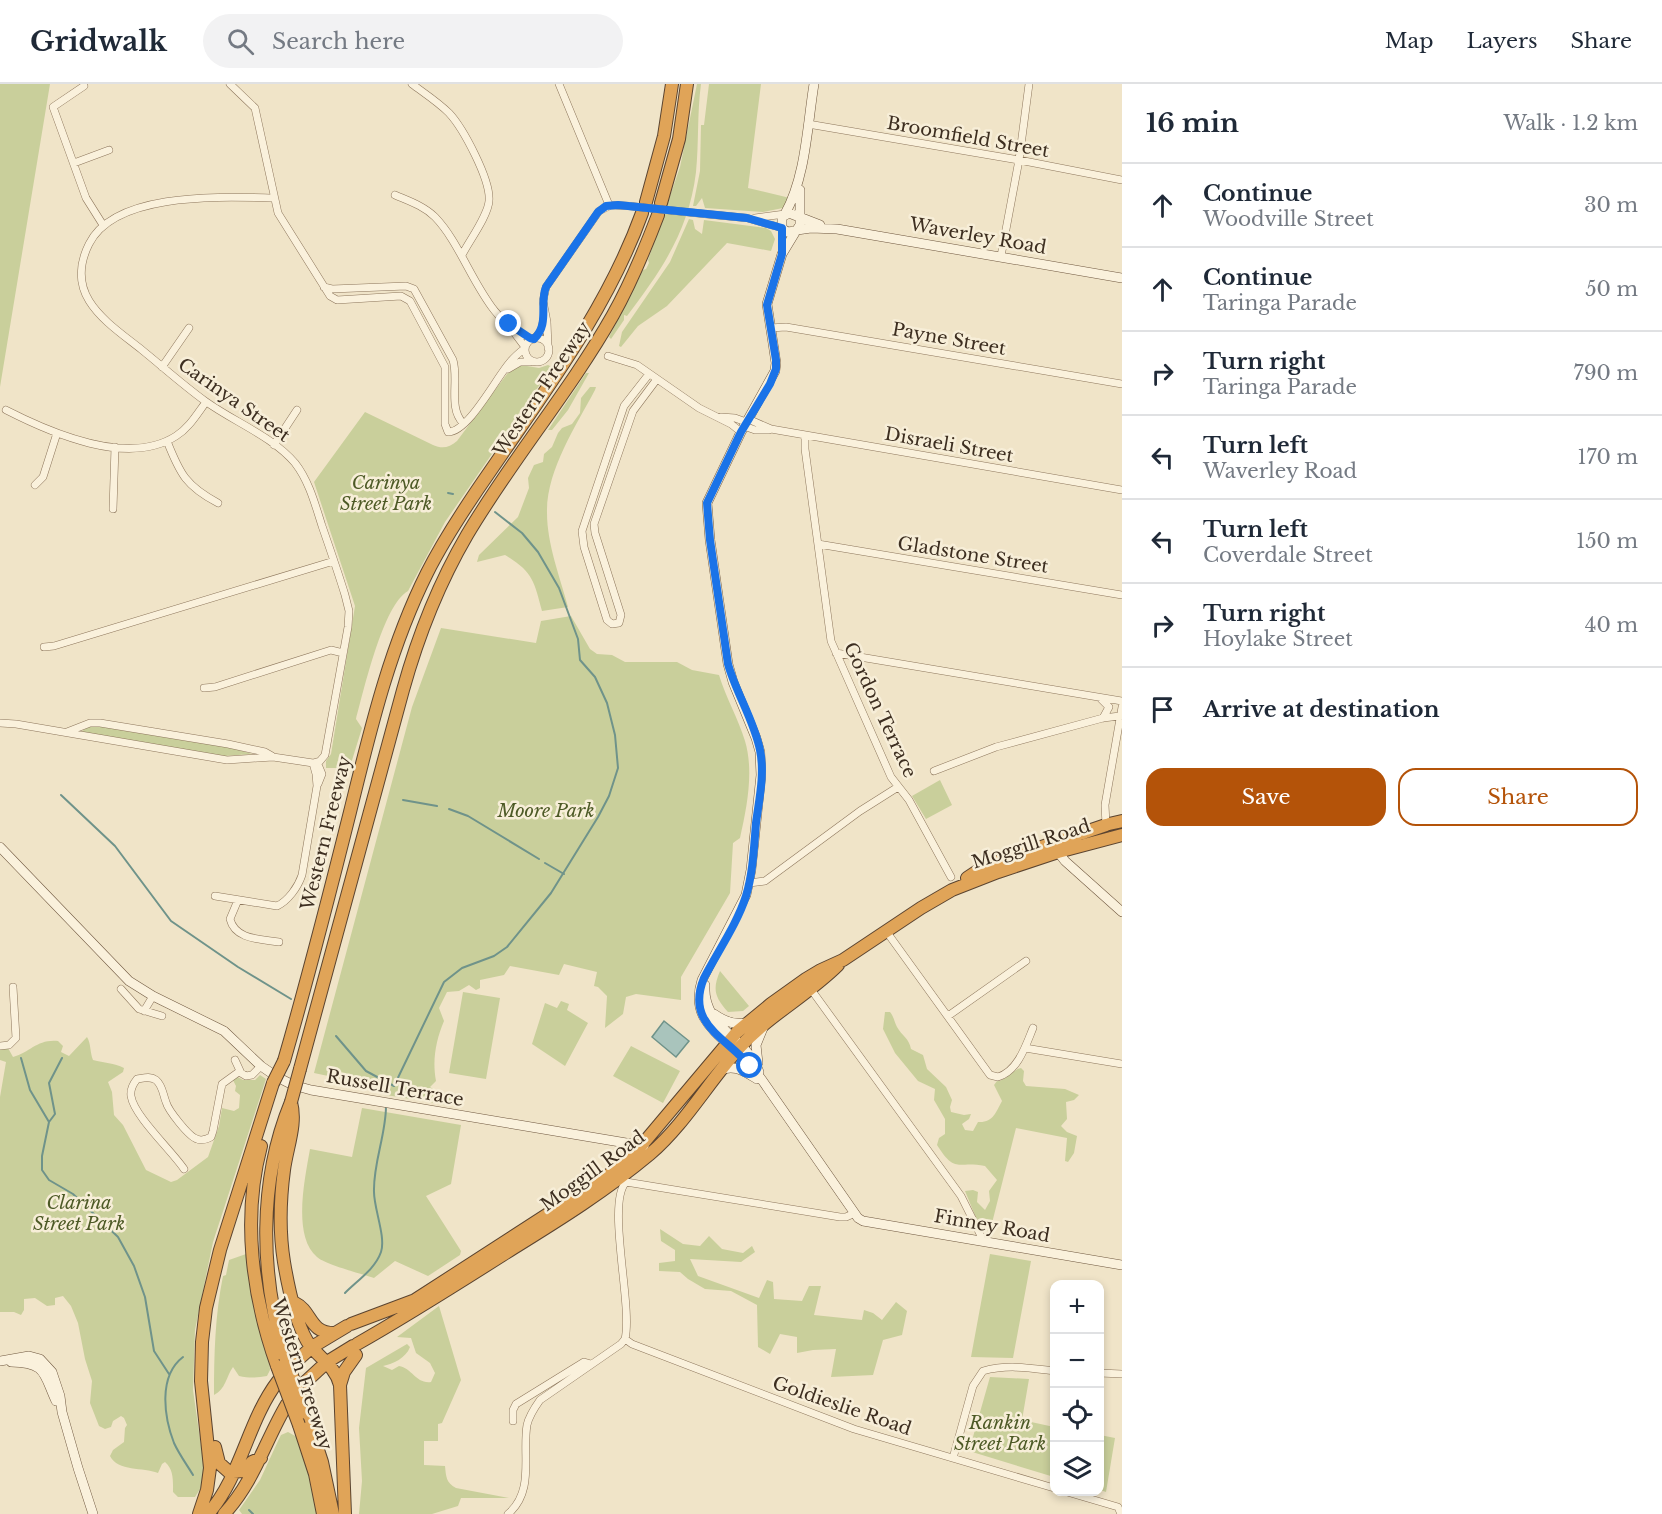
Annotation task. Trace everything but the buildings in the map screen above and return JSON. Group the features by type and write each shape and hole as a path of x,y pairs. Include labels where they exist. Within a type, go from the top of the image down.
{"highway":[{"name":"Western Freeway","path":"333,1514 322,1462 306,1413 266,1333 258,1298 251,1226 258,1156 272,1097 322,923 375,713 402,627 428,571 465,508 587,326 615,275 644,207 664,136 672,84"},
{"name":"Western Freeway","path":"323,1514 315,1474 284,1369 270,1290 266,1237 268,1200 286,1115 420,633 467,535 579,370 614,314 635,272 659,209 679,139 687,84"},
{"name":"Moggill Road","path":"1056,847 1115,823"},
{"name":"Moggill Road","path":"224,1514 246,1487 274,1428 294,1395 327,1362 356,1349 584,1203 658,1147 718,1072 749,1022 813,974 843,960 982,868 1056,847 1122,835"},
{"name":"Moggill Road","path":"208,1514 224,1493 255,1418 284,1369 312,1347 349,1325 415,1300 598,1184 641,1146 734,1045 827,976 843,960"},
{"path":"199,1514 206,1497 210,1461 203,1408 201,1362 203,1326 211,1283 272,1097"},
{"path":"291,1102 295,1114 284,1169 281,1208 282,1246 293,1302 305,1337 337,1375 340,1384 345,1514"},
{"path":"211,1283 207,1330 211,1429 219,1463 223,1469 234,1473 244,1471 252,1462 261,1458"},
{"path":"293,1302 302,1306 308,1318 319,1329 334,1333"},
{"path":"340,1384 356,1349"}],"street":[{"path":"230,84 250,101 257,114 280,219 330,296 335,300 401,296 410,300 445,367 446,429 448,432 452,432 464,423 511,361 542,331 543,298 546,287 598,212 609,205 747,218 789,232 797,230"},
{"path":"412,84 453,119 487,182 488,207 462,255"},
{"path":"559,84 609,205"},
{"path":"782,254 781,220 794,197 814,84"},
{"path":"1001,256 1029,84"},
{"path":"84,86 53,107 89,203 103,225 144,207 171,201 274,198"},
{"name":"Broomfield Street","path":"808,124 1122,180"},
{"path":"74,163 109,150"},
{"path":"800,172 800,217 797,230 782,254 767,304 776,368 770,384 745,425 707,502 728,664 760,752 761,775 749,883 739,912 700,988 700,1008 709,1027 753,1059 762,1078 856,1215"},
{"path":"395,195 417,204 433,215 462,255 483,296 509,324 525,347 526,356 534,362"},
{"path":"747,218 792,213 800,217"},
{"name":"Waverley Road","path":"800,217 827,228"},
{"name":"Carinya Street","path":"103,225 91,240 81,271 85,292 92,307 101,318 206,402 274,445 294,462 311,491 349,611 327,751 323,758 315,762 322,774 317,786 302,875 296,887 278,906 238,900"},
{"name":"Waverley Road","path":"797,230 827,228 1122,278"},
{"path":"322,285 332,289 399,286 414,289 453,360 456,372 457,412 464,423"},
{"path":"503,372 520,362 545,359 549,348 544,312"},
{"path":"509,324 534,339 544,341 549,348"},
{"name":"Payne Street","path":"770,328 786,327 1122,384"},
{"path":"162,367 189,328"},
{"path":"608,356 633,364 715,417 731,424 745,425"},
{"path":"649,374 624,406 582,534 584,547 608,620 611,624 616,625 621,621 621,615 595,534 594,524 633,411 657,379"},
{"path":"6,410 57,433 115,447 142,448 167,441 184,430 206,402"},
{"path":"274,445 297,410"},
{"name":"Disraeli Street","path":"715,417 733,418 755,430 771,429 1122,490"},
{"path":"35,485 43,477 57,433"},
{"name":"Gordon Terrace","path":"805,436 831,641 891,777 909,800 951,877"},
{"path":"167,441 184,477 200,494 218,503"},
{"path":"113,509 115,447"},
{"path":"584,524 594,524"},
{"name":"Gladstone Street","path":"818,544 1122,595"},
{"path":"44,646 54,646 334,561"},
{"path":"204,688 215,687 331,650 343,653"},
{"path":"836,653 1122,701"},
{"path":"1099,697 1108,706 1103,718"},
{"path":"934,771 996,747 1121,712 1105,805 1115,823"},
{"path":"0,723 225,760 273,757 315,762"},
{"path":"62,732 70,732 90,723 100,723 228,744 265,752 273,757"},
{"path":"0,730 26,726"},
{"path":"749,883 765,881 860,811 898,787"},
{"name":"Russell Terrace","path":"0,847 137,987 224,1032 261,1066 284,1082 304,1089 658,1147"},
{"path":"1056,847 1122,912"},
{"path":"215,896 238,900 231,917 231,922 237,932 243,936 279,942"},
{"path":"886,931 992,1076 1000,1077 1007,1074 1025,1048 1033,1028"},
{"path":"948,1016 1026,961"},
{"path":"708,970 705,990 707,1006 734,1045"},
{"path":"0,1046 13,1043 16,1036 13,987"},
{"path":"810,988 961,1196 981,1236 979,1241"},
{"path":"121,989 133,1005 162,1016"},
{"path":"144,1011 153,996"},
{"path":"707,1006 714,1014 726,1020 738,1023 749,1022"},
{"path":"762,1078 756,1046 766,1023"},
{"path":"1025,1048 1122,1064"},
{"path":"235,1060 240,1071 245,1075 250,1076 261,1066"},
{"path":"718,1072 727,1068 736,1069 762,1078"},
{"path":"184,1169 175,1155 164,1146 134,1104 131,1095 132,1086 137,1078 149,1077 156,1080 163,1090 166,1105 189,1134 196,1139 205,1139 211,1137 213,1131 222,1084 240,1071"},
{"name":"Finney Road","path":"625,1339 619,1220 622,1187 626,1182 840,1217 856,1215 863,1221 1122,1265"},
{"path":"508,1514 520,1498 525,1483 527,1423 533,1410 540,1400 625,1339"},
{"name":"Goldieslie Road","path":"625,1339 634,1345 854,1429 1050,1487"},
{"path":"0,1361 27,1362 40,1367 46,1374 62,1412 93,1514"},
{"path":"513,1421 513,1410 516,1404 584,1362 591,1364"},
{"path":"952,1458 973,1386 983,1371 1016,1366 1050,1370"},
{"path":"1104,1373 1122,1374"},
{"path":"1084,1496 1118,1507 1121,1514"}],"green space":[{"path":"0,84 50,84 0,387"},
{"path":"697,84 701,84 697,161 687,213 662,266 627,316 624,315 624,320 611,339 609,337 643,270 649,263 648,260 680,167"},
{"path":"709,84 761,84 748,188 790,198 783,208 763,212 705,208 702,198 696,206 693,206 700,171 701,125 704,125"},
{"path":"689,219 693,220 695,229 702,234 704,220 766,228 771,231 775,239 771,251 727,243 667,306 638,326 621,347 619,346 622,332 670,262"},
{"name":"Carinya Street Park","path":"521,365 539,368 548,365 552,367 445,522 408,591 399,599 390,613 369,669 356,719 362,728 349,770 326,768 326,761 331,754 355,606 314,482 365,412 433,445 448,446 457,441 507,374"},
{"path":"586,373 589,373 568,410 552,430 548,430"},
{"path":"590,387 596,387 557,465 548,497 549,537 568,607 542,611 531,578 514,561 505,555 477,562 479,555 518,517 529,488 528,478 534,465 543,462 544,454 552,447 558,433 562,428 572,424 580,413 581,398"},
{"name":"Moore Park","path":"571,616 590,649 597,654 612,655 625,662 677,662 692,670 719,675 745,741 749,764 749,789 740,838 733,843 730,893 681,977 681,1000 636,994 626,997 623,1014 605,1028 607,996 594,986 597,972 564,964 559,975 510,966 504,975 480,980 480,988 476,990 469,985 459,991 447,992 439,1008 444,1021 434,1065 436,1081 430,1087 438,1092 454,1096 459,1104 447,1105 386,1095 380,1087 314,1073 412,707 441,628 536,643 541,621"},
{"path":"89,726 103,726 233,748 252,754 224,756 81,732"},
{"path":"940,780 952,805 926,819 912,796"},
{"path":"720,971 749,1006 743,1011 728,1012 720,1002 716,993 716,983"},
{"path":"463,992 500,998 486,1079 449,1073"},
{"path":"561,1001 569,1004 567,1010 588,1023 565,1066 532,1044 545,1003 557,1008"},
{"path":"885,1012 890,1012 911,1049 923,1055 927,1069 946,1087 952,1100 951,1112 971,1114 969,1119 962,1124 965,1130 973,1131 978,1122 991,1119 1002,1101 994,1085 1021,1068 1024,1071 1023,1081 1026,1086 1065,1089 1079,1095 1074,1100 1066,1102 1067,1119 1061,1126 1067,1132 1077,1136 1074,1153 1068,1162 1065,1161 1067,1138 1016,1128 990,1231 981,1230 965,1191 978,1192 977,1202 985,1210 990,1201 989,1191 997,1180 985,1166 953,1163 937,1145 939,1138 945,1134 945,1119 934,1100 935,1089 918,1081 895,1053 883,1029"},
{"name":"Clarina Street Park","path":"87,1037 93,1060 124,1068 123,1072 108,1082 112,1092 114,1115 123,1125 146,1170 171,1182 208,1157 219,1126 222,1108 234,1111 239,1108 240,1095 235,1091 236,1086 233,1080 236,1076 243,1080 255,1080 260,1075 266,1079 213,1242 195,1330 193,1390 204,1467 202,1486 195,1497 178,1497 173,1492 171,1472 165,1462 158,1473 119,1465 110,1456 113,1450 124,1442 127,1425 121,1416 113,1421 111,1427 105,1429 99,1426 90,1403 92,1381 78,1323 71,1306 63,1296 55,1298 55,1305 47,1306 35,1298 24,1299 24,1310 21,1315 14,1312 0,1312 0,1097 6,1062 0,1060 0,1047 8,1048 13,1057 39,1044 58,1041 63,1046 61,1052 69,1056"},
{"path":"631,1046 680,1071 663,1103 613,1076"},
{"path":"362,1108 461,1125 451,1184 426,1196 461,1251 460,1255 428,1276 395,1261 374,1278 321,1260 309,1248 302,1221 302,1206 310,1149 352,1157"},
{"path":"660,1229 683,1244 700,1246 709,1236 722,1249 743,1253 752,1246 755,1252 741,1262 690,1259 698,1276 759,1298 767,1280 773,1282 774,1299 802,1301 809,1286 821,1286 814,1315 862,1320 864,1310 882,1320 896,1302 907,1311 902,1335 883,1340 873,1375 831,1377 836,1349 797,1353 797,1337 780,1334 770,1354 758,1347 757,1305 731,1291 705,1289 680,1272 659,1271 659,1263 675,1261 675,1250 661,1241"},
{"path":"246,1254 256,1318 269,1355 270,1370 267,1376 250,1377 239,1376 233,1367 223,1386 214,1395 218,1305 223,1276 226,1275 229,1260"},
{"path":"990,1254 1031,1261 1013,1358 971,1357"},
{"path":"439,1306 461,1380 442,1423 438,1424 438,1441 424,1441 424,1465 445,1466 448,1481 456,1488 509,1498 461,1498 458,1506 432,1514 359,1514 362,1481 359,1428 366,1368 407,1344 410,1347 402,1357 383,1366 392,1370 399,1366 403,1367 422,1381 431,1382 435,1373 430,1363 416,1353 411,1338 397,1337"},
{"name":"Rankin Street Park","path":"990,1377 1029,1379 1022,1420 1050,1426 1050,1476 969,1451"},
{"path":"288,1432 297,1437 310,1473 318,1514 242,1514 239,1510 260,1480 281,1435"},
{"name":"Rankin Street Park","path":"1104,1436 1115,1438 1106,1492 1104,1491"}],"water":[{"path":"664,1021 689,1041 676,1057 652,1037"}],"waterway":[{"path":"448,493 453,494"},
{"path":"336,1036 366,1071 394,1086 444,982 462,968 494,956 507,947 551,893 598,817 609,796 618,768 615,735 607,703 595,677 580,660 578,639 559,588 538,552 522,533 495,512"},
{"path":"61,795 115,846 171,921 238,967 291,999"},
{"path":"403,800 437,806"},
{"path":"449,809 468,816 539,859"},
{"path":"545,863 564,874"},
{"path":"21,1058 30,1090 49,1122 42,1156 42,1170 49,1180 73,1194 118,1237 134,1266 145,1297 154,1351 169,1374"},
{"path":"49,1122 55,1114 49,1083 62,1058"},
{"path":"345,1293 370,1269 381,1252 382,1239 374,1181 386,1106"},
{"path":"183,1357 175,1365 170,1375 165,1397 166,1409 174,1443 193,1475"},
{"path":"249,1510 253,1514"}],"route":[{"path":"509,324 530,338 534,339 540,334 546,287 598,212 604,207 618,205 747,218 782,228 782,254 767,305 776,369 718,478 708,499 707,507 728,664 756,738 760,752 761,775 751,870 746,895 704,978 700,988 699,1002 703,1017 709,1027 750,1066"}]}
